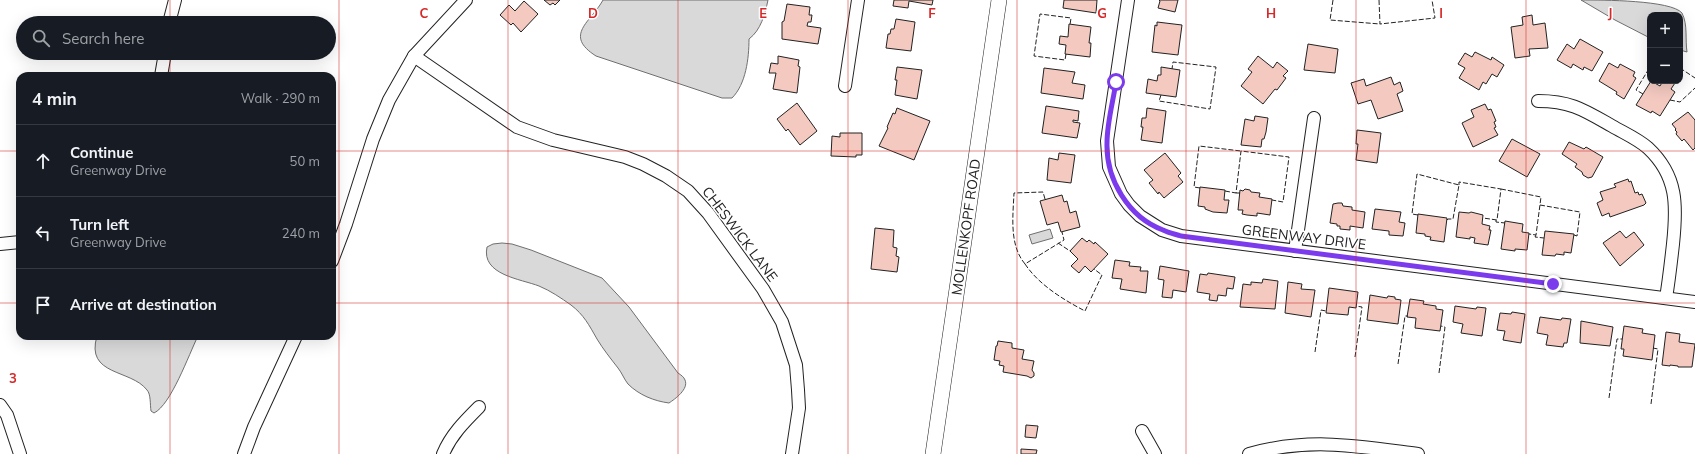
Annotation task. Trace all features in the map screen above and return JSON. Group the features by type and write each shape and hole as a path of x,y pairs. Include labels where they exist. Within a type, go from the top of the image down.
{"street":[{"path":"171,16 175,0"},
{"path":"336,250 379,122 389,100 414,56 466,0"},
{"path":"845,86 858,0"},
{"name":"MOLLENKOPF ROAD","path":"933,454 999,0"},
{"name":"GREENWAY DRIVE","path":"1128,0 1107,141 1109,167 1121,194 1129,206 1140,216 1162,230 1181,236 1695,302"},
{"name":"CHESWICK LANE","path":"414,56 517,127 553,140 625,157 643,164 666,176 688,191 708,214 763,289 782,322 796,365 798,390 799,408 792,454"},
{"path":"162,72 163,60"},
{"path":"1538,101 1564,102 1578,106 1640,142 1657,157 1672,184 1676,203 1676,222 1666,298"},
{"path":"1295,251 1314,118"},
{"path":"0,244 16,242"},
{"path":"244,454 254,427 294,340"},
{"path":"0,405 7,415 20,454"},
{"path":"443,454 447,444 460,426 479,407"},
{"path":"1142,431 1155,454"},
{"path":"1249,454 1288,446 1318,444 1339,444 1418,454"}],"shaded area":[{"path":"603,0 768,0 764,16 757,31 749,39 746,70 741,86 732,98 722,98 596,56 586,48 581,41 583,28"},
{"path":"1581,0 1651,3 1665,5 1680,12 1647,12 1647,36"},
{"path":"1683,16 1686,27 1687,52 1683,51"},
{"path":"1050,229 1053,238 1032,244 1029,235"},
{"path":"493,244 512,244 531,250 602,278 629,307 678,373 684,378 686,383 681,393 669,403 647,397 632,388 602,346 586,320 576,309 548,290 504,274 496,270 490,264 487,256 487,247"},
{"path":"96,340 196,340 173,390 167,400 154,413 151,411 150,397 147,390 140,383 103,365 98,358 95,349"}],"building":[{"path":"544,0 560,0 555,5 553,3 550,5"},
{"path":"894,0 933,0 932,5 909,1 908,8 893,6"},
{"path":"1064,0 1097,0 1096,13 1063,8"},
{"path":"1159,0 1178,0 1175,12 1158,8"},
{"path":"524,1 538,14 521,32 513,23 511,25 500,15 509,5 515,11"},
{"path":"787,4 810,7 809,15 812,15 811,22 808,22 807,26 821,28 818,44 782,39 782,22 784,21"},
{"path":"1532,15 1533,25 1545,23 1548,48 1529,49 1530,56 1515,58 1511,27 1523,25 1522,17"},
{"path":"896,19 915,22 911,51 886,48 888,34 890,34 891,29 894,29"},
{"path":"1157,22 1182,25 1178,55 1152,52 1155,25 1157,26"},
{"path":"1069,24 1091,27 1089,43 1091,43 1090,57 1065,54 1066,45 1059,44 1060,36 1068,37"},
{"path":"1580,39 1603,52 1592,71 1584,67 1583,70 1573,64 1571,68 1557,60 1567,44 1574,49"},
{"path":"1308,44 1338,49 1335,73 1304,70"},
{"path":"1475,52 1491,60 1492,57 1504,65 1497,77 1492,74 1486,84 1483,82 1479,90 1459,78 1465,68 1458,64 1465,53 1472,57"},
{"path":"778,56 799,60 798,66 800,67 797,93 773,89 776,73 769,73 771,63 778,64"},
{"path":"1258,56 1273,68 1277,62 1288,71 1283,76 1286,78 1277,90 1275,89 1263,104 1241,86 1252,72 1248,69"},
{"path":"1609,63 1618,68 1620,64 1635,72 1633,76 1636,78 1624,99 1616,94 1617,92 1599,81"},
{"path":"897,67 922,70 917,99 895,95"},
{"path":"1161,67 1180,70 1176,97 1146,93 1148,79 1157,81 1158,75 1161,75"},
{"path":"1044,68 1075,72 1072,83 1085,85 1083,99 1041,93"},
{"path":"1391,77 1394,85 1400,82 1403,91 1397,94 1403,111 1378,119 1371,100 1358,104 1351,83 1364,79 1366,86"},
{"path":"1649,84 1656,84 1660,86 1661,84 1674,84 1671,89 1675,92 1660,116 1652,111 1651,113 1636,105"},
{"path":"797,103 817,131 800,145 788,129 786,131 777,119"},
{"path":"1485,104 1488,110 1491,109 1496,121 1494,122 1496,127 1494,128 1498,135 1473,147 1462,123 1474,117 1471,110"},
{"path":"1046,106 1079,111 1078,121 1073,120 1073,122 1080,123 1077,138 1042,133"},
{"path":"897,108 930,121 914,160 879,146 888,128 887,127 893,113 895,114"},
{"path":"1147,108 1166,111 1162,143 1141,140 1143,127 1141,127 1142,118 1146,118"},
{"path":"1688,112 1695,120 1695,148 1693,150 1684,139 1682,141 1676,134 1676,129 1672,124"},
{"path":"1255,116 1268,118 1266,132 1264,139 1262,139 1261,147 1241,145 1245,119 1254,121"},
{"path":"1357,130 1381,133 1377,163 1356,160 1358,144 1356,144"},
{"path":"840,133 862,133 862,155 856,155 856,157 831,156 832,136 840,137"},
{"path":"1512,139 1540,154 1527,177 1499,161"},
{"path":"1569,142 1584,149 1586,147 1603,157 1592,177 1588,178 1583,175 1582,172 1575,167 1577,164 1562,154"},
{"path":"1059,153 1075,155 1071,183 1047,180 1049,158 1058,160"},
{"path":"1165,153 1181,173 1178,176 1183,182 1164,198 1159,192 1158,194 1149,183 1153,180 1144,170"},
{"path":"1628,179 1629,182 1631,181 1635,193 1638,192 1639,195 1642,194 1646,203 1610,217 1609,213 1602,216 1597,203 1603,200 1600,192 1616,187 1614,184"},
{"path":"1200,187 1225,190 1224,200 1229,200 1227,213 1213,212 1205,209 1205,207 1198,206"},
{"path":"1245,189 1250,190 1251,192 1260,193 1259,197 1272,199 1270,215 1257,213 1257,216 1247,215 1242,214 1243,210 1238,210 1240,190 1243,191"},
{"path":"1062,195 1064,202 1067,201 1070,213 1076,211 1080,227 1061,232 1058,222 1047,225 1040,201"},
{"path":"1342,203 1343,206 1352,207 1352,210 1365,212 1363,228 1350,226 1350,230 1340,229 1340,226 1337,226 1337,224 1330,223 1333,204"},
{"path":"1375,209 1401,212 1399,222 1405,223 1403,236 1389,235 1389,231 1372,229"},
{"path":"1459,212 1471,212 1483,215 1482,224 1490,226 1489,230 1491,230 1488,245 1474,243 1475,238 1470,237 1470,239 1456,237"},
{"path":"1418,214 1447,218 1444,242 1430,240 1431,237 1425,236 1425,234 1416,233"},
{"path":"1505,221 1523,224 1522,232 1529,233 1527,250 1515,249 1515,251 1501,249"},
{"path":"875,228 894,230 893,247 897,248 896,256 899,257 897,272 871,269"},
{"path":"1545,231 1574,234 1571,253 1564,252 1564,255 1556,254 1555,256 1542,255"},
{"path":"1620,231 1626,238 1634,232 1644,245 1620,266 1603,243"},
{"path":"1082,238 1087,242 1089,240 1094,244 1095,242 1108,254 1091,272 1085,266 1079,273 1071,266 1078,259 1070,251"},
{"path":"1115,260 1130,262 1129,266 1141,267 1140,271 1148,271 1146,293 1120,289 1122,279 1112,278"},
{"path":"1160,266 1189,271 1186,292 1173,290 1172,298 1162,297 1164,280 1158,279"},
{"path":"1208,273 1235,277 1233,289 1227,288 1226,296 1218,295 1217,301 1209,300 1210,294 1197,292 1200,274 1207,275"},
{"path":"1263,279 1278,281 1275,309 1240,307 1243,284 1251,285 1251,282 1262,283"},
{"path":"1288,282 1302,284 1301,289 1315,290 1311,317 1285,313"},
{"path":"1329,288 1358,292 1356,308 1349,307 1348,315 1326,313"},
{"path":"1370,295 1387,298 1388,296 1395,297 1395,299 1401,300 1398,324 1367,320"},
{"path":"1410,299 1424,301 1423,304 1436,306 1436,309 1443,310 1440,331 1415,328 1416,318 1407,317"},
{"path":"1455,306 1476,309 1477,307 1486,308 1482,336 1461,333 1463,324 1453,322"},
{"path":"1512,312 1525,314 1521,343 1503,340 1505,331 1497,330 1500,313 1511,314"},
{"path":"1540,317 1561,320 1562,318 1571,319 1567,343 1564,343 1563,347 1546,345 1548,335 1537,333"},
{"path":"1581,321 1613,327 1610,346 1580,343"},
{"path":"1624,326 1643,329 1642,333 1655,335 1652,360 1623,356 1624,349 1621,349"},
{"path":"1666,332 1680,334 1679,342 1695,344 1692,367 1662,365"},
{"path":"998,341 1012,343 1012,348 1024,350 1022,359 1034,361 1032,370 1034,376 1031,378 1003,372 1004,366 999,365 1000,361 994,360"},
{"path":"1026,425 1038,426 1036,438 1025,437"},
{"path":"1021,449 1037,450 1036,454 1021,454"}],"fence":[{"path":"1333,0 1330,20 1380,24"},
{"path":"1379,0 1380,24 1435,18 1432,0"},
{"path":"1066,54 1065,60 1034,56 1040,14 1071,18 1070,25"},
{"path":"1161,95 1159,101 1210,109 1216,67 1173,62 1172,69"},
{"path":"1683,70 1695,78"},
{"path":"1643,94 1636,90 1647,72"},
{"path":"1670,100 1680,102 1695,88"},
{"path":"1200,188 1194,187 1199,146 1241,151"},
{"path":"1240,193 1236,193 1241,151 1289,157 1283,202 1272,200"},
{"path":"1418,215 1412,214 1417,174 1459,185 1453,219 1447,220"},
{"path":"1459,185 1459,182 1501,189 1497,220 1483,218"},
{"path":"1501,189 1541,197 1536,235 1529,234"},
{"path":"1225,191 1236,193"},
{"path":"1045,199 1043,192 1014,193 1014,239 1016,248 1025,264 1064,240 1062,232"},
{"path":"1540,205 1580,212 1577,236 1574,235"},
{"path":"1496,220 1496,222 1505,223"},
{"path":"1536,235 1535,237 1544,238"},
{"path":"1058,243 1070,251"},
{"path":"1025,264 1037,279 1060,297 1085,311 1102,275 1094,269"},
{"path":"1355,357 1362,307 1356,306"},
{"path":"1315,352 1321,310 1326,311"},
{"path":"1398,364 1405,316 1408,316"},
{"path":"1439,373 1445,327 1441,326"},
{"path":"1609,398 1617,339 1622,339"},
{"path":"1651,404 1658,349 1653,348"}],"route":[{"path":"1116,82 1107,141 1107,153 1111,175 1129,206 1140,216 1162,230 1181,236 1553,284"}]}
